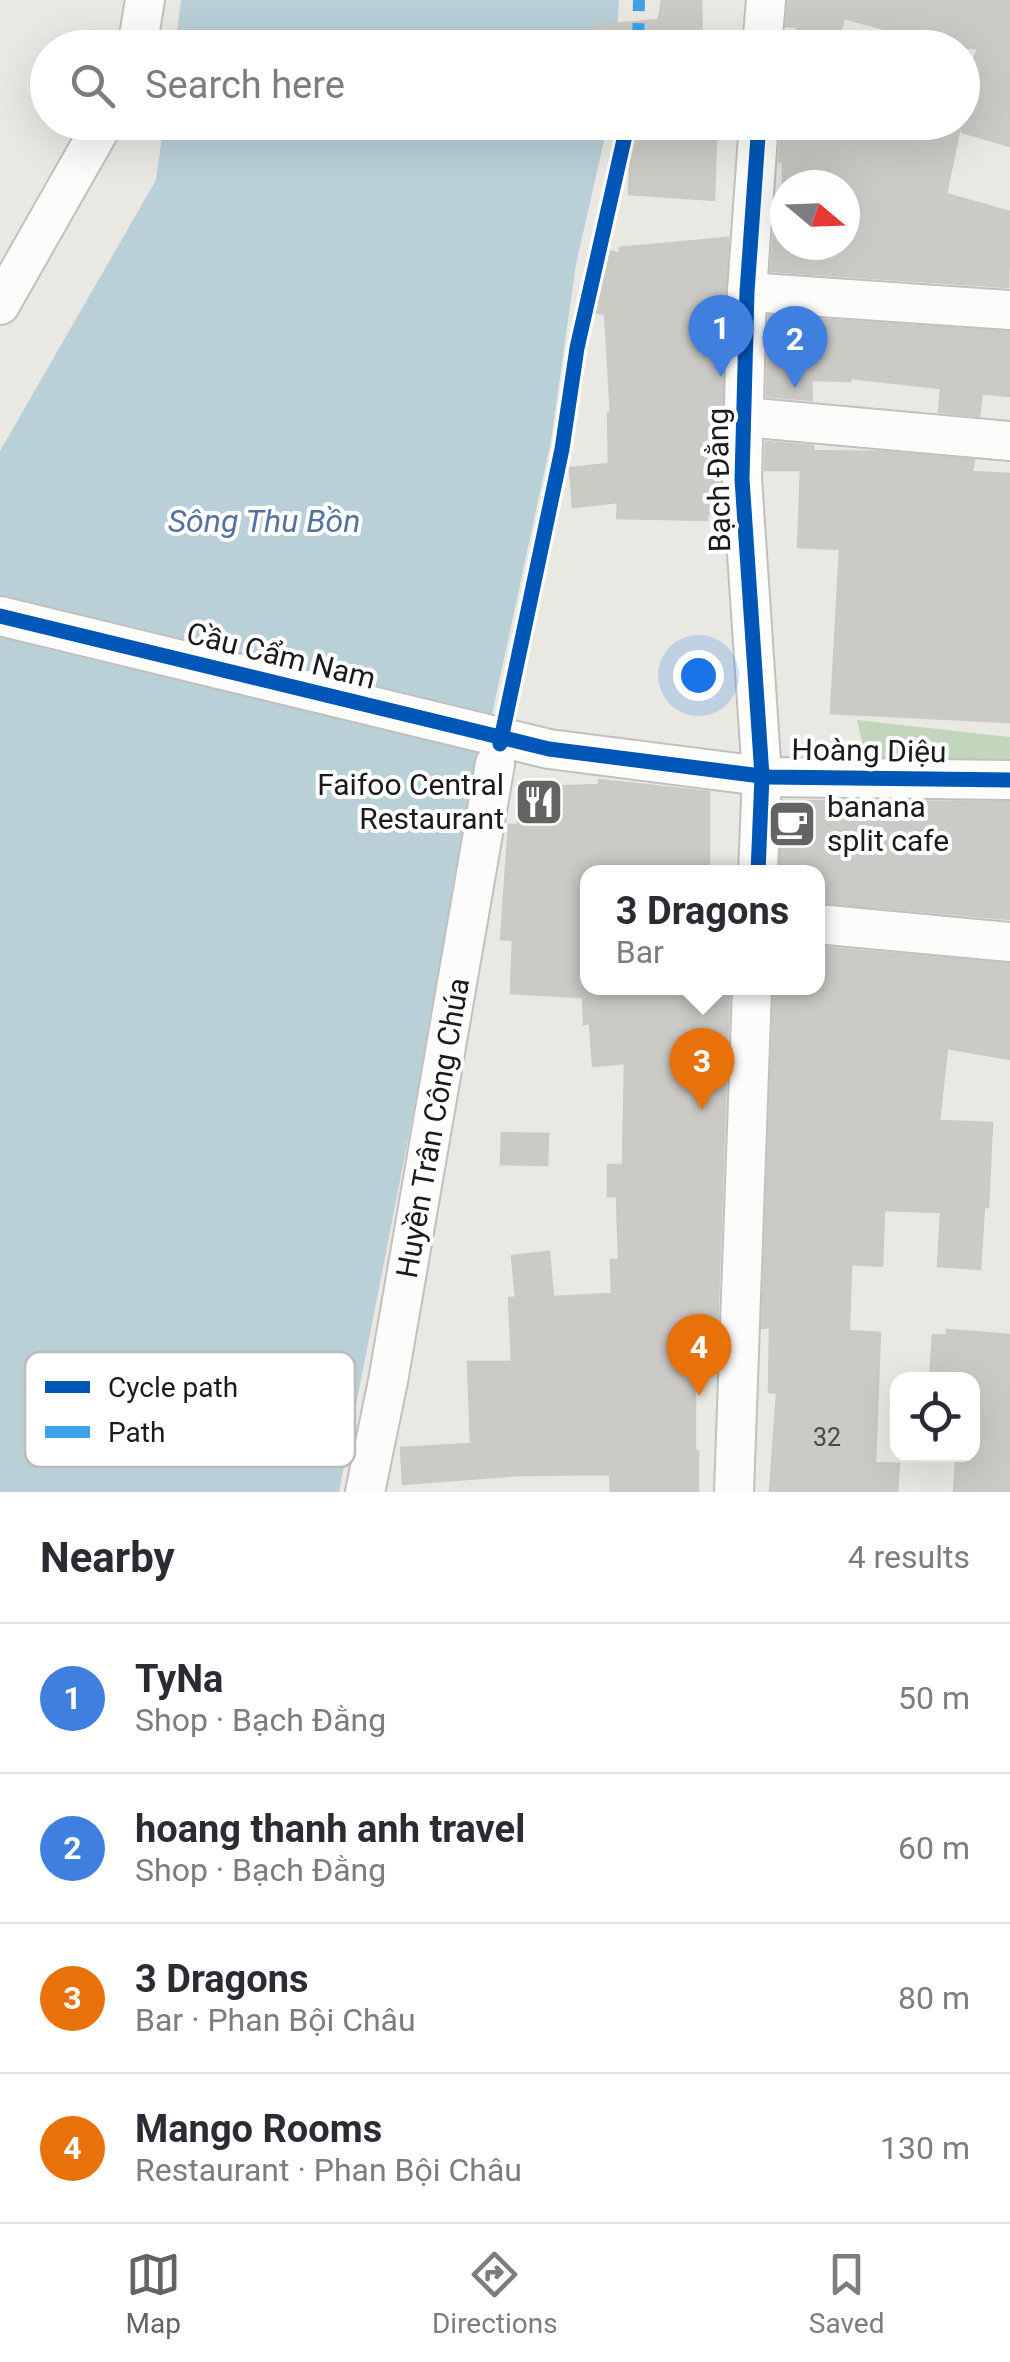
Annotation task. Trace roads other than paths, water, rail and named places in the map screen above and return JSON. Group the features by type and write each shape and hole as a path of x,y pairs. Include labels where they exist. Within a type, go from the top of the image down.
{"street":[{"path":"140,30 144,0"},
{"path":"764,30 766,0"},
{"path":"0,306 94,140"},
{"name":"Bạch Đằng","path":"758,140 746,292 742,479 762,776 758,865"},
{"path":"746,292 1010,310"},
{"path":"744,417 1010,441"},
{"name":"Cầu Cẩm Nam","path":"0,616 550,749"},
{"name":"Hoàng Diệu","path":"550,749 762,776 1010,780"},
{"name":"Huyền Trân Công Chúa","path":"365,1492 388,1381 495,764"},
{"path":"825,925 1010,942"},
{"path":"734,1492 752,995"}],"water":[{"path":"181,0 619,0 617,30 177,30"},
{"name":"Sông Thu Bồn","path":"162,140 604,140 576,264 551,441 485,747 355,1410 355,1352 25,1352 25,1467 344,1467 339,1492 0,1492 0,451 156,180"}],"place":[{"name":"TyNa","path":"721,377"},
{"name":"hoang thanh anh travel","path":"795,388"},
{"name":"Faifoo Central Restaurant","path":"539,802"},
{"name":"banana split cafe","path":"792,824"},
{"name":"3 Dragons","path":"702,1110"},
{"name":"Mango Rooms","path":"699,1396"}]}
